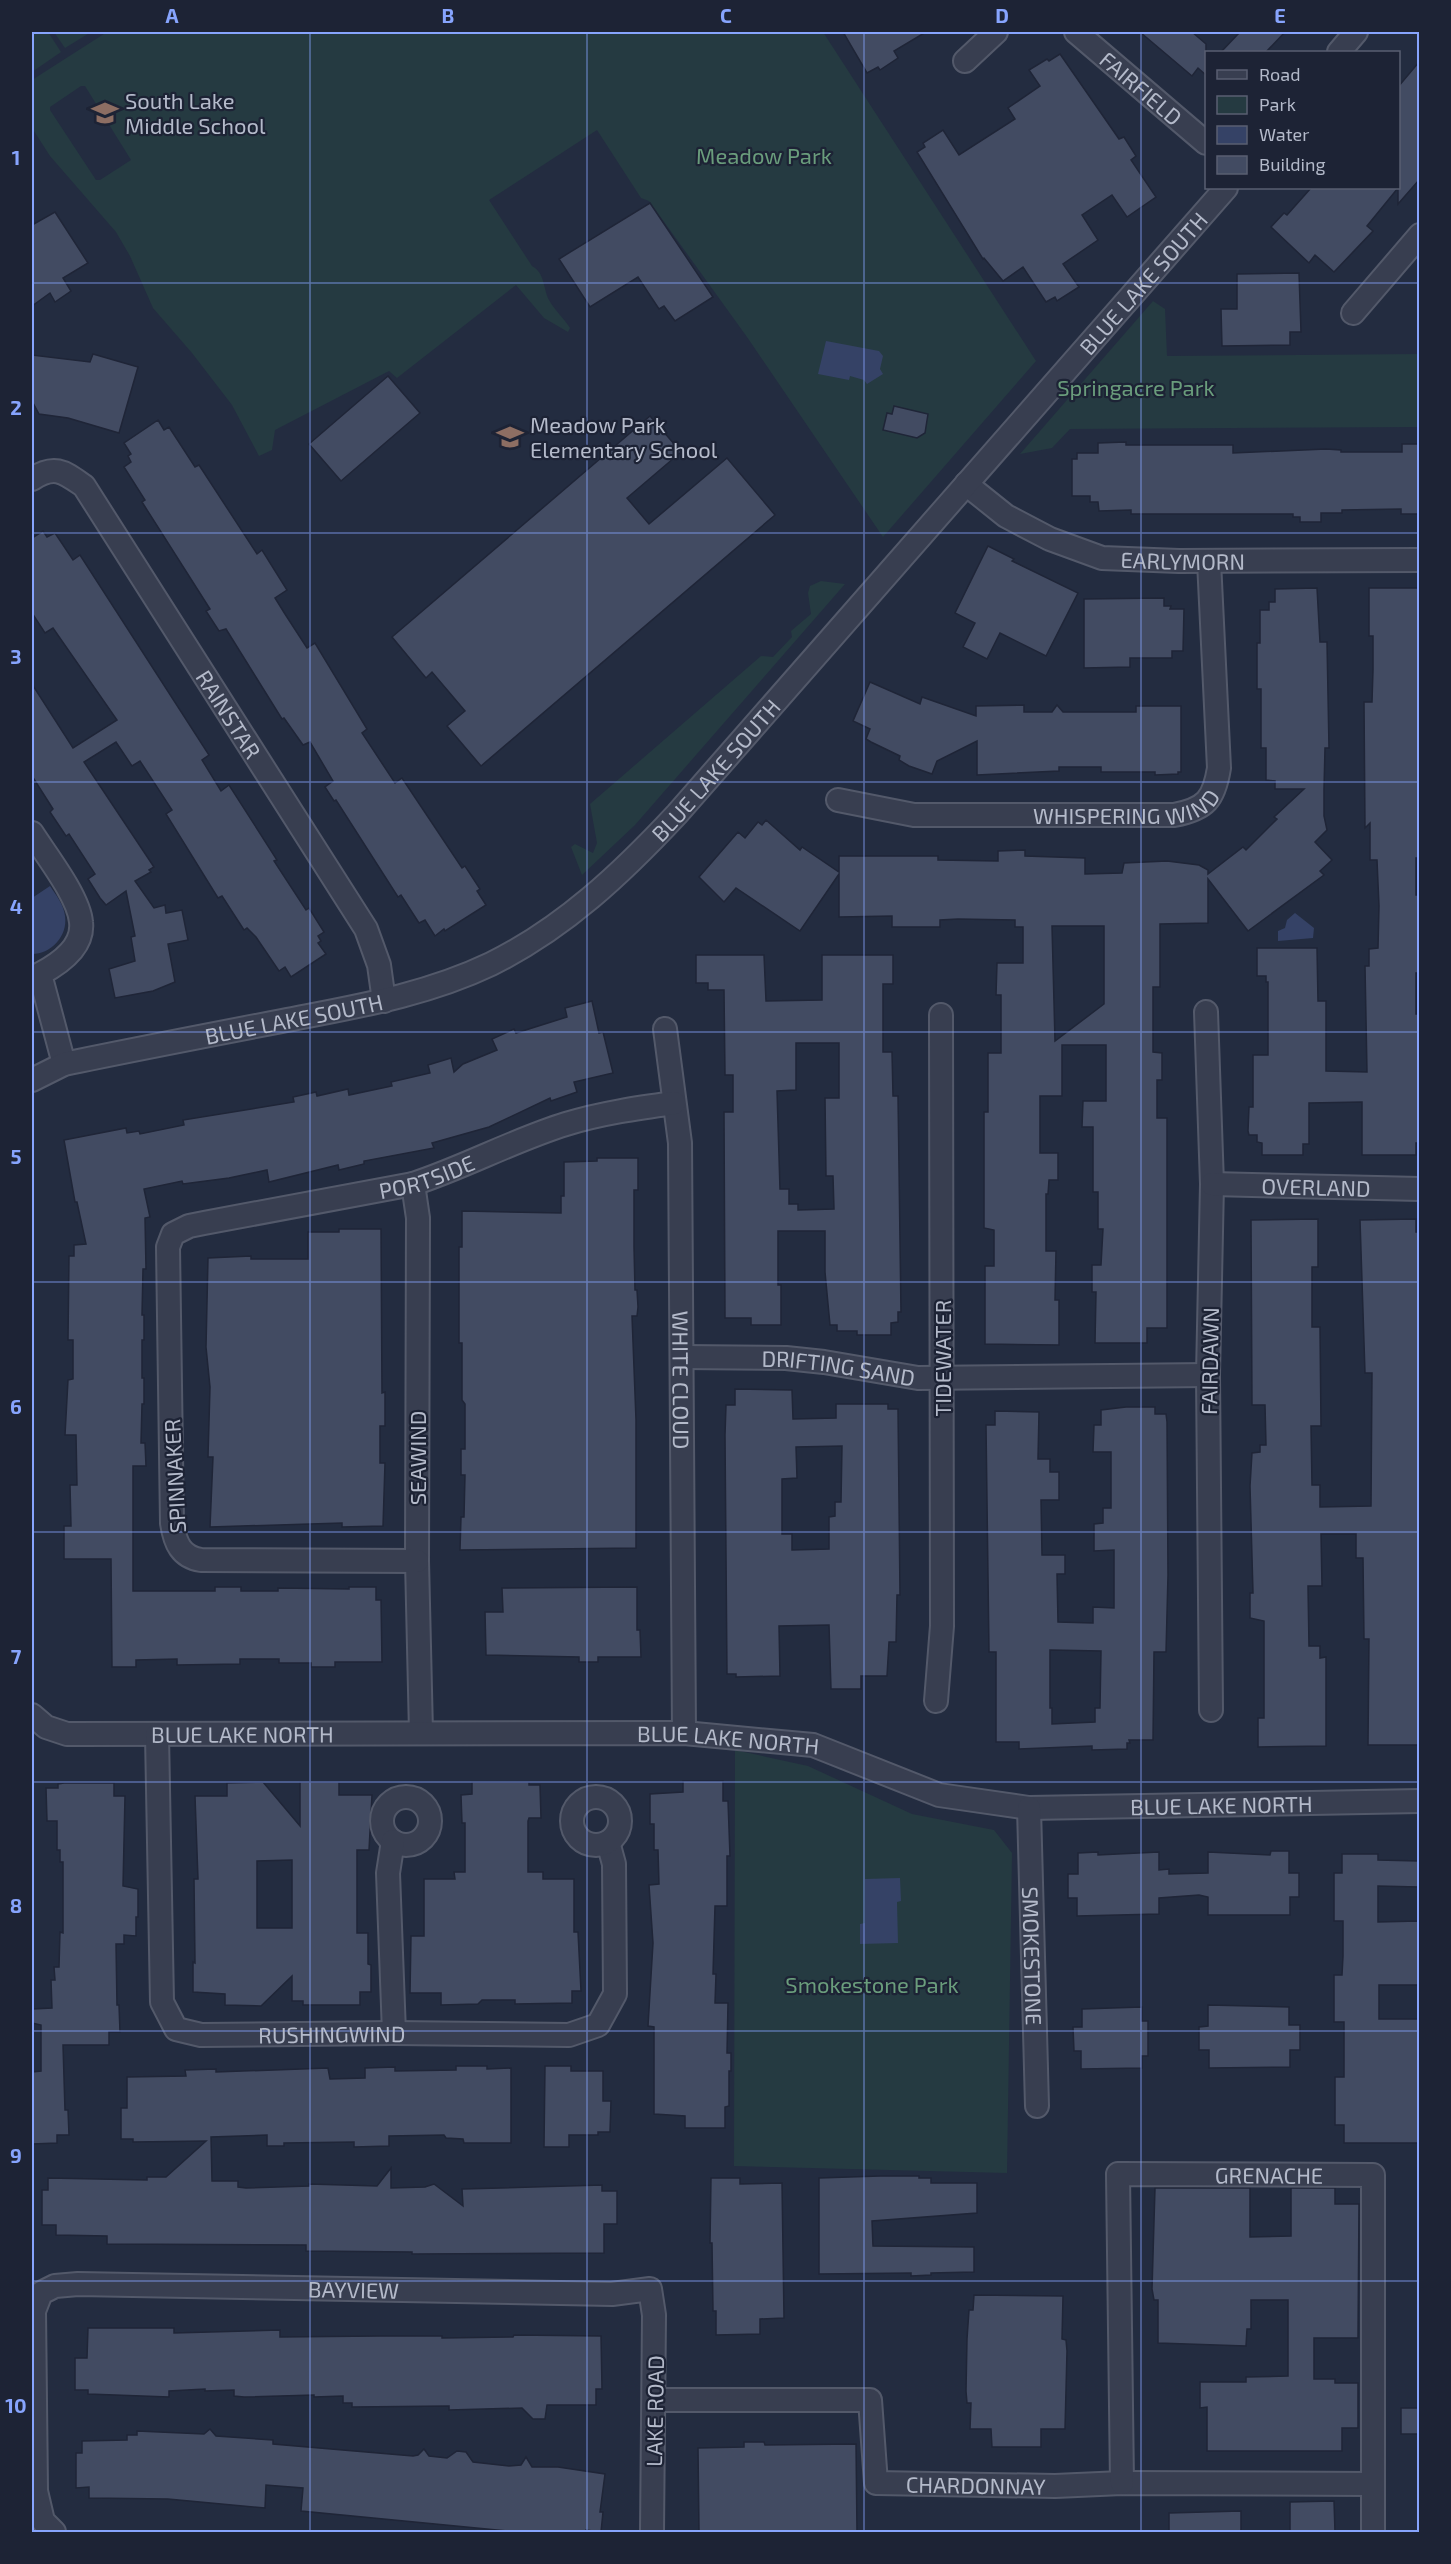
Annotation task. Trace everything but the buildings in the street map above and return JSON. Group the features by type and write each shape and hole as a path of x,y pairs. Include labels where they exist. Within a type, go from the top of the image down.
{"street":[{"path":"965,62 996,32"},
{"name":"FAIRFIELD","path":"1076,32 1205,142"},
{"path":"1340,51 1356,32"},
{"name":"BLUE LAKE SOUTH","path":"32,1080 64,1064 384,1001 439,986 491,963 529,942 582,905 632,863 1225,189"},
{"path":"1353,313 1419,235"},
{"name":"RAINSTAR","path":"32,479 44,471 63,471 84,486 366,929 379,965 384,1001"},
{"name":"EARLYMORN","path":"966,484 1006,516 1050,539 1102,558 1209,561 1419,560"},
{"name":"WHISPERING WIND","path":"837,800 914,815 1174,815 1191,812 1206,804 1216,786 1219,768 1209,561"},
{"path":"32,832 70,891 81,922 80,936 73,948 59,964 36,974 64,1064"},
{"name":"FAIRDAWN","path":"1206,1012 1212,1184 1208,1375 1211,1710"},
{"name":"TIDEWATER","path":"936,1701 942,1626 942,1015"},
{"name":"WHITE CLOUD","path":"665,1029 680,1143 684,1733"},
{"name":"PORTSIDE","path":"173,1234 189,1226 413,1184 444,1174 564,1124 598,1114 674,1103"},
{"name":"SEAWIND","path":"413,1184 418,1218 417,1561 421,1733"},
{"name":"OVERLAND","path":"1212,1184 1419,1189"},
{"name":"SPINNAKER","path":"173,1234 168,1247 172,1523 181,1551 190,1558 201,1560 417,1561"},
{"name":"DRIFTING SAND","path":"683,1357 786,1358 824,1362 908,1377 1208,1375"},
{"name":"BLUE LAKE NORTH","path":"32,1715 46,1726 67,1734 684,1733 813,1746 939,1795 1029,1808 1419,1801"},
{"name":"RUSHINGWIND","path":"157,1735 162,2002 176,2029 201,2035 394,2033 569,2036 598,2025 615,1994 614,1864 608,1842"},
{"name":"SMOKESTONE","path":"1029,1808 1037,2106"},
{"path":"393,1841 388,1873 394,2033"},
{"name":"GRENACHE","path":"1122,2483 1118,2174 1372,2175 1373,2532"},
{"name":"BAYVIEW","path":"54,2532 43,2521 36,2491 34,2311 41,2293 55,2286 612,2294 650,2289"},
{"name":"LAKE ROAD","path":"650,2289 654,2315 655,2400 652,2532"},
{"name":"CHARDONNAY","path":"655,2400 870,2400 876,2483 1055,2486 1122,2483 1373,2484"}],"green space":[{"path":"32,32 48,32 61,52 32,72"},
{"path":"54,32 91,32 65,48"},
{"name":"Meadow Park","path":"107,32 823,32 1036,361 883,537 747,337 649,201 641,198 597,130 489,200 532,266 539,273 549,300 570,328 568,332 544,318 516,285 397,378 389,371 275,430 272,450 259,456 232,405 192,353 153,308 130,256 116,232 50,156 32,128 32,80","holes":["81,86 85,86 131,160 100,180 96,180 50,110 50,107"]},
{"name":"Springacre Park","path":"1153,301 1165,309 1167,356 1419,354 1419,427 1070,429 1052,448 1020,454"},
{"path":"821,581 845,584 635,825 582,875 571,847 575,844 593,853 597,843 590,804 761,656 773,657 792,637 791,631 811,614 808,593 810,586"},
{"name":"Smokestone Park","path":"735,1750 808,1766 912,1814 994,1830 1012,1853 1007,2173 734,2166"}],"water":[{"path":"826,341 879,351 883,356 880,369 883,374 867,384 864,380 850,376 849,380 818,374"},
{"path":"50,886 63,908 64,930 52,947 32,954 32,898"},
{"path":"1295,913 1314,928 1313,938 1278,941 1278,931 1285,928 1287,920"},
{"path":"900,1878 901,1901 897,1902 898,1943 860,1944 860,1924 865,1923 865,1879"}],"place":[{"name":"South Lake Middle School","path":"105,113"},
{"name":"Meadow Park Elementary School","path":"510,437"}]}
